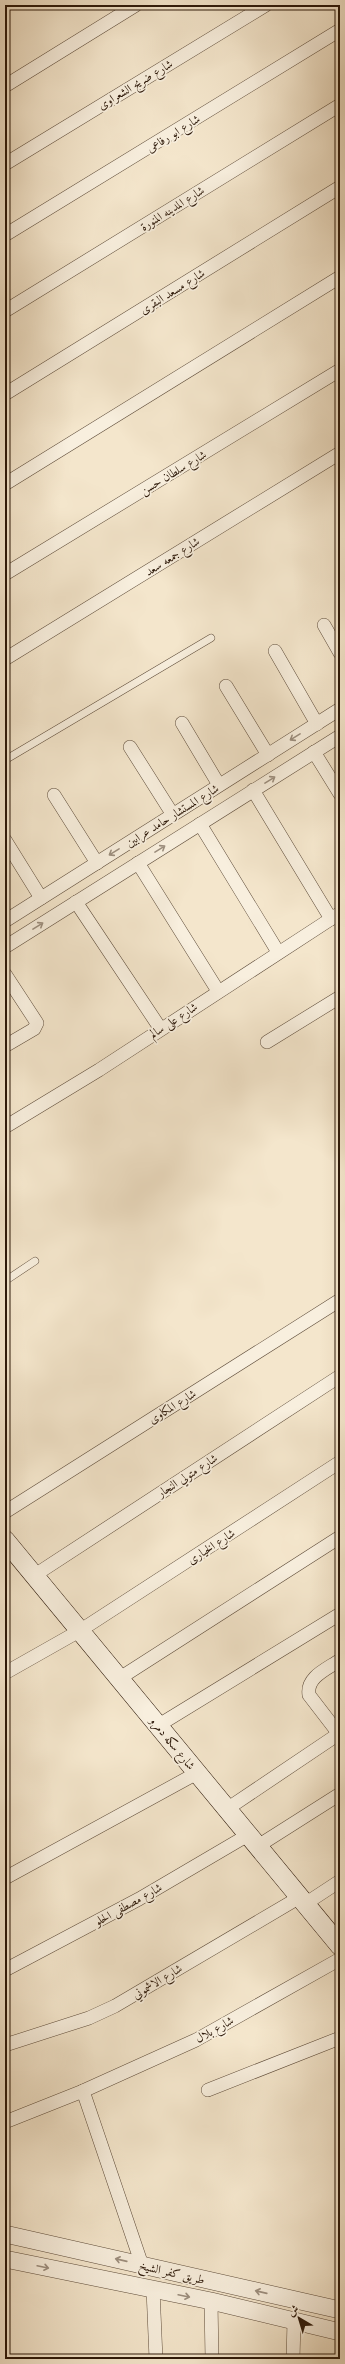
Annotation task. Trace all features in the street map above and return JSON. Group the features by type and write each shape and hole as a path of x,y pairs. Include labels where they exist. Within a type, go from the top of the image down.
{"main road":[{"name":"شارع سكه دمرو","path":"5,1540 81,1630 340,1946"}],"street":[{"path":"5,86 136,5"},
{"name":"شارع ضريح الشعراوى","path":"5,164 266,5"},
{"name":"شارع ابو رفاعى","path":"5,235 340,30"},
{"name":"شارع المدينه المنورة","path":"5,311 340,105"},
{"name":"شارع مسعد البقرى","path":"5,394 340,187"},
{"path":"5,484 340,277"},
{"name":"شارع سلطان حسن","path":"5,574 340,370"},
{"name":"شارع جمعه سعد","path":"5,659 340,453"},
{"path":"324,625 340,653"},
{"path":"274,651 317,724"},
{"path":"226,686 268,755"},
{"name":"شارع المستشار حامد عرابين","path":"5,921 340,709"},
{"path":"182,722 219,785"},
{"name":"شارع المستشار حامد عرابين","path":"5,947 340,736"},
{"path":"130,747 173,814"},
{"path":"314,752 340,794"},
{"path":"254,790 336,916"},
{"path":"54,794 97,863"},
{"path":"200,824 278,952"},
{"path":"5,840 41,898"},
{"path":"138,863 218,991"},
{"path":"76,902 160,1028"},
{"name":"شارع على سالم","path":"5,1127 99,1070 160,1028 336,916"},
{"path":"5,974 37,1023 34,1029 5,1046"},
{"path":"267,1042 340,997"},
{"name":"شارع المكاوى","path":"5,1512 340,1300"},
{"name":"شارع متولي النجار","path":"35,1575 340,1376"},
{"name":"شارع الخيارى","path":"5,1673 81,1630 340,1462"},
{"path":"120,1678 340,1537"},
{"path":"159,1725 340,1614"},
{"path":"227,1809 339,1734 309,1695 308,1689 314,1678 340,1660"},
{"path":"5,1878 197,1773"},
{"name":"شارع مصطفى الحلو","path":"5,1970 340,1794"},
{"name":"شارع الاشموني","path":"5,2045 89,2018 115,2006 340,1881"},
{"name":"شارع بلال","path":"5,2122 83,2091 196,2040 340,1959"},
{"path":"208,2090 340,2038"},
{"path":"83,2091 142,2265"},
{"name":"طريق كفر الشيخ","path":"5,2234 340,2310"},
{"name":"طريق كفر الشيخ","path":"5,2259 211,2301 340,2332"},
{"path":"153,2289 156,2359"},
{"path":"211,2301 212,2359"},
{"path":"293,2359 294,2321"}],"lane":[{"path":"5,760 211,638"},
{"path":"5,1280 35,1261"}]}
